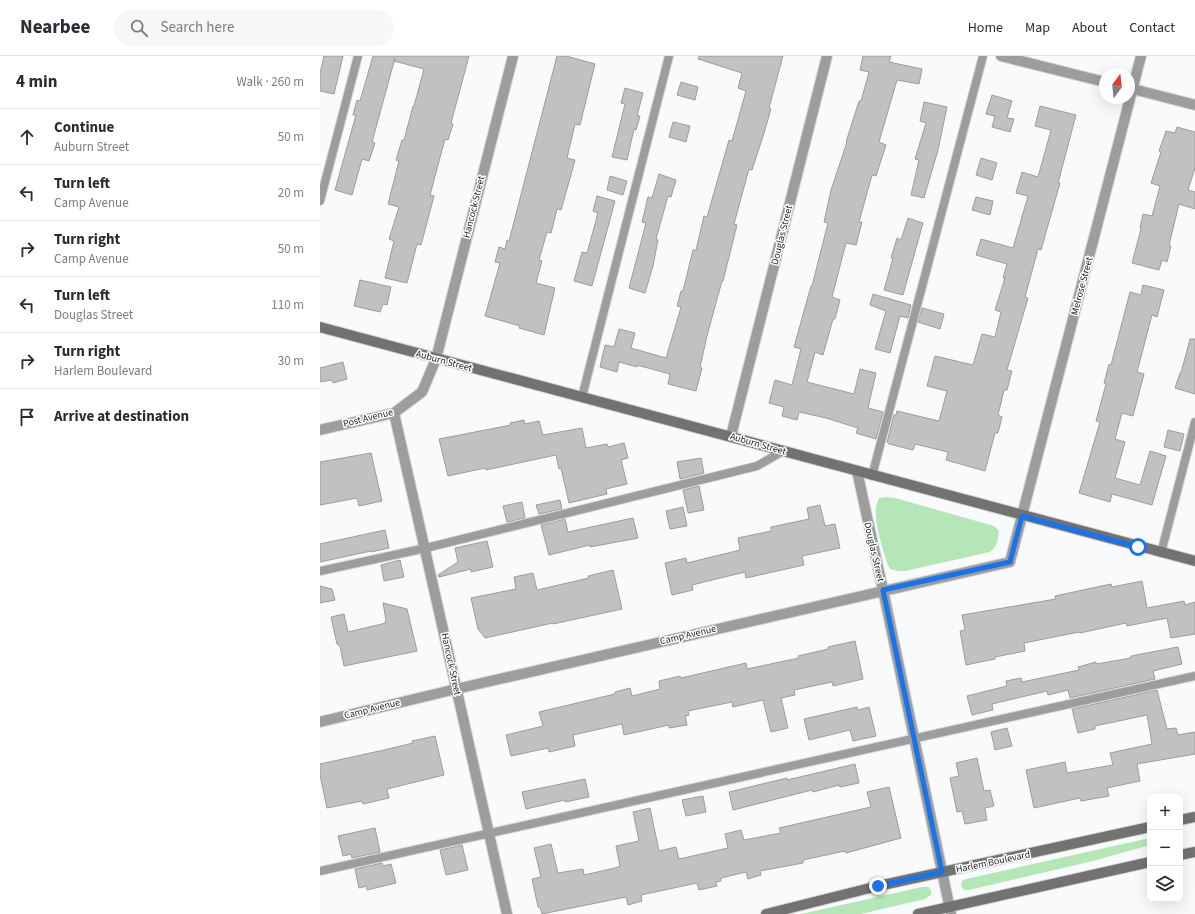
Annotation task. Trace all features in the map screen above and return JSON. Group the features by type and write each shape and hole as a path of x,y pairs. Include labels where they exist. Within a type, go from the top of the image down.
{"main road":[{"name":"Auburn Street","path":"320,327 436,359 732,436 872,476 1195,561"},
{"path":"1183,819 1195,817"},
{"name":"Harlem Boulevard","path":"766,914 878,886 1147,828"},
{"path":"1183,854 1195,852"},
{"path":"918,914 950,911 1147,863"}],"street":[{"name":"Hancock Street","path":"436,359 513,56"},
{"name":"Douglas Street","path":"732,436 827,56"},
{"path":"1001,56 1099,80"},
{"name":"Melrose Street","path":"1135,76 1141,56"},
{"path":"1135,90 1195,105"},
{"name":"Melrose Street","path":"1022,516 1127,104"},
{"name":"Post Avenue","path":"320,430 394,413 422,392 436,359"},
{"name":"Hancock Street","path":"394,413 426,548 507,914"},
{"name":"Douglas Street","path":"857,471 950,911"},
{"name":"Camp Avenue","path":"320,722 456,689 1010,562 1022,516"}],"lane":[{"path":"320,201 358,56"},
{"path":"582,397 669,56"},
{"path":"872,476 983,56"},
{"path":"1161,553 1195,422"},
{"path":"320,571 426,548 756,466 783,451"},
{"path":"320,871 1195,676"}],"green space":[{"path":"879,498 895,498 994,526 999,531 996,545 990,552 905,571 890,569 882,548 876,521"},
{"path":"1147,839 1147,846 1093,861 969,890 964,890 961,886 962,881"},
{"path":"922,887 928,887 931,890 931,895 925,899 861,914 801,914"}],"building":[{"path":"324,56 343,56 334,94 320,91 320,73"},
{"path":"373,56 469,56 451,123 453,124 448,140 445,139 430,195 434,196 421,245 417,244 407,283 385,278 394,241 389,239 399,207 388,204 399,161 396,160 402,140 404,140 424,69 394,61 372,142 375,143 369,161 362,159 352,195 335,190 356,115 353,115 357,100 360,101"},
{"path":"557,56 566,56 595,64 580,125 575,124 567,158 575,160 561,210 557,209 551,233 547,232 539,260 542,261 536,283 555,288 544,335 519,328 520,326 485,316 500,263 495,262 499,247 505,249 507,240 509,241"},
{"path":"699,56 783,56 764,133 752,170 749,169 734,224 737,225 707,336 700,367 702,368 696,391 668,384 670,374 637,365 637,367 619,362 617,372 600,367 605,345 614,347 619,329 635,333 631,348 666,358 681,307 677,306 681,291 683,291 693,250 696,250 704,216 707,217 729,140 732,141 746,91 738,88 742,73 698,59"},
{"path":"863,56 891,56 889,62 922,69 919,84 897,80 879,142 886,145 876,176 872,175 859,222 862,222 856,245 846,243 832,297 840,300 835,319 833,319 823,355 815,352 807,382 854,394 860,369 876,373 868,408 883,412 876,439 856,433 858,428 826,418 799,412 797,420 782,416 784,407 769,403 775,380 792,385 801,349 794,347 812,286 828,223 824,222 831,190 859,101 861,101 869,72 860,70"},
{"path":"681,82 698,87 695,100 677,95"},
{"path":"625,88 643,93 637,116 640,116 636,130 634,129 627,160 612,157 625,104 621,103"},
{"path":"992,95 1012,101 1007,118 1014,119 1010,132 992,127 995,116 986,114"},
{"path":"924,102 947,107 938,150 924,198 911,195 919,160 915,159 926,123 920,121"},
{"path":"1040,106 1076,115 1058,183 1060,183 1041,250 1038,249 1025,297 1028,298 1007,370 1012,371 1007,390 1004,390 998,415 1002,417 998,433 995,433 985,471 946,460 948,452 915,444 913,450 889,444 887,442 894,415 896,415 897,411 939,421 947,391 927,386 935,356 973,365 982,334 995,337 1001,312 995,310 1005,278 1003,278 1007,264 976,255 981,239 1013,248 1028,196 1016,193 1022,172 1038,177 1051,130 1035,126"},
{"path":"673,122 690,126 686,142 669,137"},
{"path":"1177,127 1195,132 1195,168 1188,190 1195,192 1195,209 1179,204 1169,245 1171,246 1167,262 1162,260 1159,270 1132,263 1141,229 1143,214 1152,216 1160,186 1151,183 1161,152 1159,151 1166,131 1175,133"},
{"path":"981,158 997,163 992,180 976,175"},
{"path":"659,174 676,180 671,197 668,196 656,239 658,240 653,266 645,293 629,288 646,223 642,222 648,197 652,198"},
{"path":"610,176 627,181 623,195 607,190"},
{"path":"597,196 615,201 592,286 574,281 582,252 587,253 598,213 593,211"},
{"path":"976,197 993,201 990,215 972,210"},
{"path":"908,218 923,223 903,295 884,290 897,238 901,240"},
{"path":"360,280 391,287 387,305 383,304 380,312 354,306"},
{"path":"1143,285 1164,290 1157,317 1152,315 1137,372 1144,374 1133,416 1122,413 1115,439 1125,442 1115,478 1140,485 1150,451 1166,456 1152,505 1112,494 1110,502 1079,493 1100,422 1096,421 1106,384 1104,383 1109,364 1111,365 1130,292 1141,295"},
{"path":"873,294 911,305 908,318 900,316 890,353 875,349 886,311 870,305"},
{"path":"922,308 944,314 940,329 918,322"},
{"path":"1190,339 1195,339 1195,394 1175,388 1181,373"},
{"path":"343,362 347,379 333,383 332,380 320,382 320,368"},
{"path":"524,420 525,424 539,421 543,435 582,428 586,448 607,444 608,447 624,443 628,458 621,460 627,484 606,489 607,494 569,503 561,468 559,469 556,455 486,470 485,468 448,476 439,439 511,425 510,423"},
{"path":"1168,430 1184,434 1180,451 1164,447"},
{"path":"371,453 382,501 359,506 357,498 320,505 320,462"},
{"path":"701,458 704,473 680,479 677,462"},
{"path":"699,486 704,510 688,513 683,490"},
{"path":"560,500 562,509 539,514 536,505"},
{"path":"522,502 525,518 507,522 503,506"},
{"path":"820,505 825,526 835,524 840,548 802,556 804,565 746,578 745,572 692,585 693,590 672,595 665,563 686,558 687,563 740,550 738,538 771,531 771,527 809,519 807,508"},
{"path":"683,507 687,526 670,529 666,511"},
{"path":"633,518 638,538 590,547 590,545 549,555 541,525 565,519 568,532"},
{"path":"385,530 389,548 320,562 320,544"},
{"path":"487,541 493,567 471,572 471,569 439,577 438,575 458,562 455,548"},
{"path":"400,560 404,577 384,581 381,565"},
{"path":"613,570 622,609 485,638 478,629 471,598 516,589 514,577 533,573 537,590 589,578 588,576"},
{"path":"1142,581 1147,608 1184,601 1185,605 1195,602 1195,634 1171,638 1167,618 1127,626 1126,623 1024,643 1025,651 966,665 960,631 965,630 962,615 1056,599 1055,596 1111,584 1112,587"},
{"path":"320,586 332,589 335,600 320,603"},
{"path":"383,603 407,609 417,651 344,666 340,646 337,644 331,617 344,614 348,632 386,623"},
{"path":"855,641 863,679 833,686 832,682 794,690 795,695 781,698 788,728 771,732 763,700 733,707 732,702 688,711 689,715 685,716 687,725 669,728 669,725 624,735 622,724 573,735 575,746 549,752 548,748 511,756 506,735 543,726 539,712 615,694 615,692 630,688 632,696 660,689 659,681 680,676 681,678 746,663 747,669 799,658 798,656"},
{"path":"1178,647 1182,664 1153,671 1155,679 1070,698 1068,690 1048,695 1047,691 992,704 993,710 972,715 967,696 1007,686 1006,681 1021,678 1022,682 1079,670 1078,667 1096,662 1096,664 1131,658 1131,656"},
{"path":"1157,690 1167,729 1176,728 1178,735 1195,732 1195,754 1137,764 1140,781 1107,788 1109,796 1081,801 1080,798 1034,808 1026,770 1065,762 1067,773 1113,765 1110,753 1152,744 1147,715 1095,726 1095,729 1078,733 1072,709"},
{"path":"857,707 858,710 869,707 876,736 853,741 850,730 809,740 804,719"},
{"path":"1007,728 1012,746 995,750 991,732"},
{"path":"435,736 444,775 387,789 389,798 363,804 362,801 327,808 320,775 320,764 413,743 412,741"},
{"path":"977,758 984,791 990,790 994,806 985,808 987,820 965,824 962,811 957,812 950,778 959,776 956,763"},
{"path":"855,764 859,783 840,787 839,785 813,792 812,790 733,810 729,792"},
{"path":"585,779 589,797 565,802 565,800 526,809 522,792"},
{"path":"889,787 901,838 846,853 845,851 803,860 803,863 760,871 761,875 748,879 746,872 721,878 721,881 716,882 717,886 699,890 697,883 641,895 642,901 628,905 626,897 542,914 540,907 538,907 532,879 541,877 534,848 551,844 558,873 583,869 584,875 615,868 620,866 616,846 639,841 633,812 650,808 659,851 676,847 679,859 728,848 725,834 741,830 744,840 781,833 779,828 871,807 867,792"},
{"path":"703,796 706,812 686,816 682,800"},
{"path":"375,828 380,852 352,858 351,854 343,856 338,836"},
{"path":"462,845 468,870 446,875 440,850"},
{"path":"382,863 383,866 391,864 396,883 367,890 367,886 359,888 355,869"}],"route":[{"path":"878,886 942,872 883,590 1010,562 1022,516 1138,547"}]}
